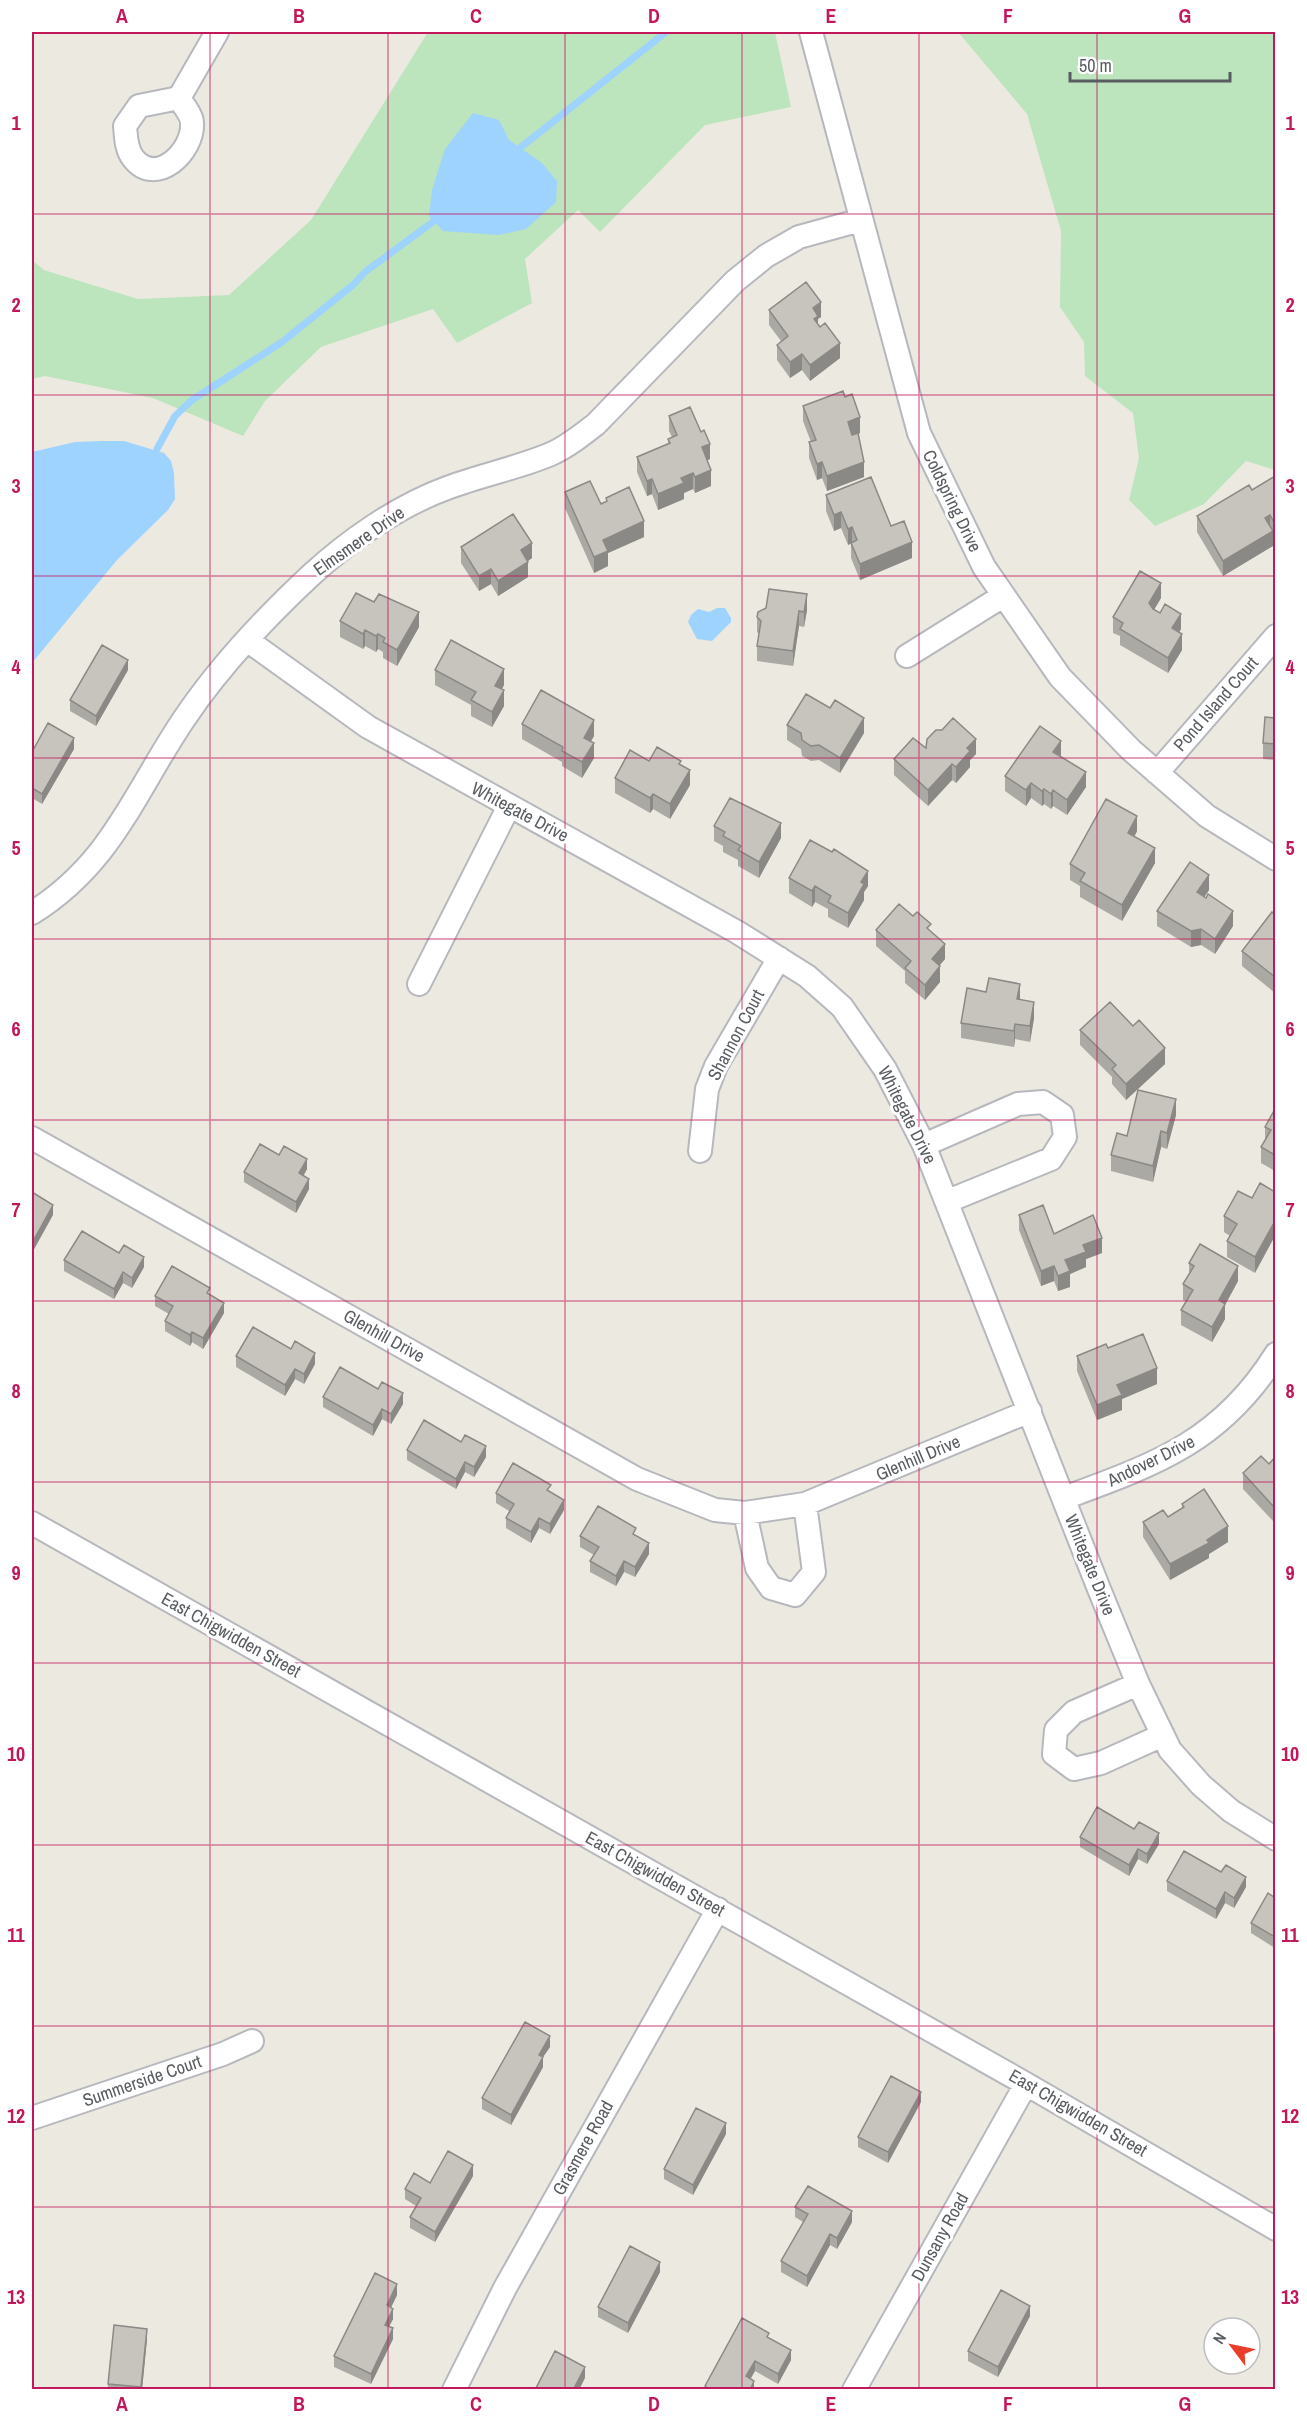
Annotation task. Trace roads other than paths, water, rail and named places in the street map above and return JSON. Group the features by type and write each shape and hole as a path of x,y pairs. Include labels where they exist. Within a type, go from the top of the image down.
{"street":[{"path":"179,98 217,32"},
{"name":"Coldspring Drive","path":"811,32 919,433 984,567 1060,677 1131,750 1207,816 1275,860"},
{"name":"Elmsmere Drive","path":"32,913 52,900 83,874 102,851 184,718 247,640 312,574 372,528 447,488 551,454 596,424 735,281 766,256 800,237 861,220"},
{"path":"907,656 1003,596"},
{"name":"Pond Island Court","path":"1157,773 1275,636"},
{"name":"Whitegate Drive","path":"247,640 368,727 779,958 807,976 842,1007 885,1069 924,1145 1138,1684 1170,1750 1201,1785 1231,1811 1275,1839"},
{"path":"419,984 509,806"},
{"name":"Shannon Court","path":"700,1151 707,1089 713,1074 779,958"},
{"path":"924,1145 1018,1104 1043,1102 1062,1115 1065,1137 1051,1159 948,1201"},
{"name":"Glenhill Drive","path":"32,1137 638,1479 715,1510 745,1513 805,1504 1030,1412"},
{"name":"Andover Drive","path":"1064,1498 1139,1471 1191,1444 1246,1396 1275,1354"},
{"path":"745,1513 757,1568 771,1588 795,1595 814,1572 805,1504"},
{"name":"East Chigwidden Street","path":"32,1523 1026,2084 1275,2229"},
{"path":"1138,1684 1074,1712 1056,1730 1054,1755 1074,1769 1101,1763 1163,1735"},
{"name":"Grasmere Road","path":"454,2390 505,2288 718,1910"},
{"name":"Summerside Court","path":"32,2118 223,2054 252,2041"},
{"name":"Dunsany Road","path":"854,2390 1026,2084"}],"water":[{"path":"473,113 499,120 509,140 542,163 557,181 556,202 526,229 499,235 443,231 429,216 432,190 445,149"},
{"path":"124,441 164,453 171,461 174,473 175,499 168,510 117,560 32,663 32,452 75,442"},
{"path":"717,608 725,608 731,622 712,641 697,639 688,622 691,615 698,609 709,612"}],"waterway":[{"path":"520,148 666,32"},
{"path":"157,449 175,416 192,400 282,342 353,285 365,272 434,221"}]}
